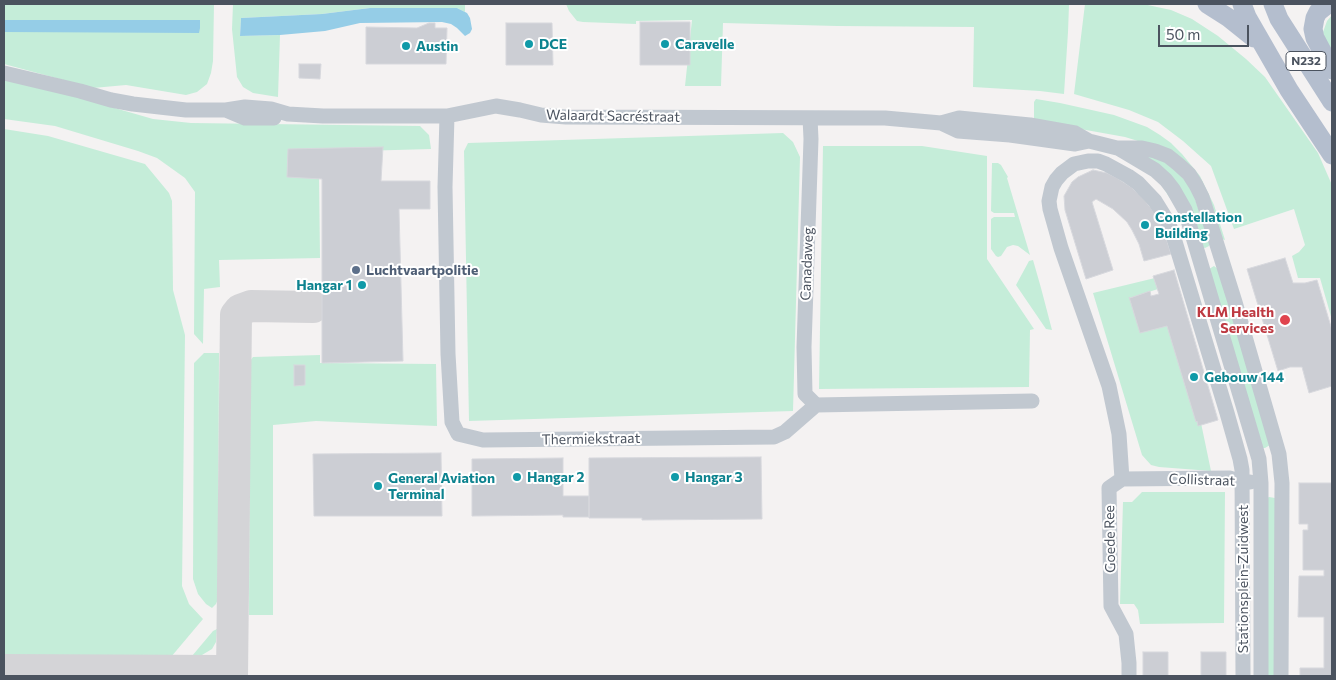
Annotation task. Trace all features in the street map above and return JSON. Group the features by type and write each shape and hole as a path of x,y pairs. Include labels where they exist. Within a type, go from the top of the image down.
{"main road":[{"name":"N232","path":"1207,4 1244,29 1264,47"},
{"name":"N232","path":"1242,4 1247,17 1289,90 1332,155"},
{"name":"N232","path":"1265,4 1276,11 1332,102"},
{"name":"N232","path":"1328,4 1318,12 1313,29 1315,38 1332,70"}],"street":[{"name":"Walaardt Sacréstraat","path":"4,74 126,103 186,110 220,110 245,107 270,109 288,114 369,117 446,116 496,106 540,115 566,117 885,118 940,123 958,132 1007,129 1075,144 1089,141 1116,148"},
{"name":"Thermiekstraat","path":"446,116 445,187 448,354 452,422 458,434 483,440 774,437 785,432 816,405"},
{"name":"Canadaweg","path":"810,118 811,139 804,347 805,394 816,405"},
{"path":"1116,148 1142,148 1155,151 1168,156 1189,174 1202,197 1225,252 1279,454 1282,483 1281,676"},
{"name":"Stationsplein-Zuidwest","path":"1116,148 1155,170 1174,189 1185,210 1260,459 1261,676"},
{"name":"Stationsplein-Zuidwest","path":"1122,479 1119,434 1109,386 1061,248 1049,201 1056,180 1068,168 1080,162 1088,161 1106,164 1128,176 1147,192 1168,222 1182,264 1240,459 1242,482 1243,676"},
{"path":"1182,264 1225,252"},
{"path":"816,405 1032,401"},
{"name":"Collistraat","path":"1122,479 1230,478 1242,482 1282,483"},
{"name":"Goede Ree","path":"1122,479 1109,488 1111,606 1126,634 1129,676"}],"green space":[{"path":"4,4 214,4 211,73 207,84 197,92 186,95 126,85 93,88 4,64 4,32 117,32 200,28 200,21 4,20"},
{"path":"233,4 465,4 465,12 457,8 370,8 322,14 241,18 240,36 280,35 278,97 253,93 243,87 237,77 232,29"},
{"path":"566,4 1069,5 1064,94 973,87 974,27 723,23 721,86 685,86 692,20 636,21 636,24 583,22 577,21"},
{"path":"1085,4 1143,4 1171,10 1192,19 1218,36 1265,77 1318,153 1332,185 1332,320 1320,278 1298,278 1292,256 1305,245 1294,209 1234,229 1211,166 1183,141 1158,122 1129,110 1074,94"},
{"path":"1332,15 1332,55 1323,32 1327,21"},
{"path":"4,80 52,90 153,119 191,123 420,126 429,135 431,149 288,153 288,175 319,175 320,258 219,260 220,287 204,289 203,344 194,334 195,192 185,178 157,158 138,151 55,126 4,119"},
{"path":"1036,99 1114,115 1147,127 1171,143 1200,176 1214,205 1225,240 1219,238 1208,204 1151,145 1125,137 1036,121 1034,120 1034,102"},
{"path":"4,129 48,136 145,164 169,193 172,201 173,290 185,335 182,586 189,604 203,619 171,657 4,655"},
{"path":"783,133 793,142 800,157 793,411 469,421 464,151 468,143"},
{"path":"823,146 922,146 987,156 987,259 1034,329 1030,330 1029,387 819,389"},
{"path":"1141,154 1165,161 1177,170 1191,187 1210,244 1209,246 1202,247"},
{"path":"992,163 1001,165 1008,177 1030,255 1018,246 1013,245 1007,247 1001,256 998,257 991,249 991,219 994,217 1015,217 1014,213 994,213 991,211"},
{"path":"1033,260 1052,330 1046,329 1016,285 1029,261"},
{"path":"1214,266 1218,269 1270,445 1265,448 1263,448 1209,269"},
{"path":"1155,278 1158,289 1130,298 1140,329 1168,321 1201,423 1211,471 1159,467 1151,465 1142,455 1093,293"},
{"path":"204,353 219,353 218,599 212,608 198,594 193,579 194,363"},
{"path":"320,355 320,363 436,364 437,426 316,421 273,425 273,615 249,615 250,361 253,357"},
{"path":"1142,492 1225,492 1224,623 1140,624 1138,610 1134,604 1120,604 1123,502 1132,502"},
{"path":"1267,498 1275,498 1276,676 1267,676"},
{"path":"217,629 216,642 212,649 202,655 192,656 213,631"}],"water":[{"path":"370,8 457,8 467,13 472,29 465,36 451,24 442,22 360,23 325,31 240,36 241,18 322,14"},
{"path":"4,20 200,20 200,28 199,33 4,32"}],"building":[{"name":"Caravelle","path":"640,22 690,22 690,65 640,65"},
{"name":"Austin","path":"429,23 435,23 435,28 447,28 446,64 366,64 366,27 417,28"},
{"name":"DCE","path":"506,23 552,23 553,65 506,65"},
{"path":"299,64 321,64 320,79 299,78"},
{"name":"Hangar 1","path":"383,147 381,181 430,181 430,209 399,209 403,361 322,363 322,179 287,177 288,149"},
{"name":"Constellation Building","path":"1093,170 1107,173 1117,178 1140,195 1151,208 1163,228 1171,254 1144,261 1139,244 1127,222 1113,209 1096,199 1092,202 1113,270 1086,279 1065,210 1064,196 1072,182"},
{"path":"1285,258 1293,283 1317,280 1332,330 1332,386 1309,393 1302,367 1290,367 1278,371 1247,269"},
{"name":"Gebouw 144","path":"1174,270 1218,420 1198,426 1167,326 1140,333 1129,297 1150,291 1151,296 1159,294 1153,276"},
{"path":"294,365 305,365 305,385 294,386"},
{"name":"General Aviation Terminal","path":"441,453 442,516 314,516 313,454"},
{"name":"Hangar 3","path":"761,457 762,519 642,520 642,518 589,518 589,458"},
{"name":"Hangar 2","path":"563,458 563,496 589,496 589,517 563,517 563,515 472,516 472,459"},
{"path":"1299,483 1332,483 1332,676 1300,676 1300,668 1324,668 1324,617 1298,617 1299,576 1324,576 1324,570 1303,570 1303,530 1308,530 1308,524 1299,524"},
{"path":"1143,652 1168,652 1168,676 1143,676"},
{"path":"1201,652 1226,652 1226,676 1201,676"}],"taxiway":[{"path":"232,676 236,315 240,310 251,306 313,307"},
{"path":"4,670 221,671 228,676"}],"place":[{"name":"DCE","path":"529,44"},
{"name":"Caravelle","path":"665,44"},
{"name":"Austin","path":"406,46"},
{"name":"Constellation Building","path":"1145,225"},
{"name":"Luchtvaartpolitie","path":"356,270"},
{"name":"Hangar 1","path":"362,285"},
{"name":"KLM Health Services","path":"1285,320"},
{"name":"Gebouw 144","path":"1194,377"},
{"name":"Hangar 2","path":"517,477"},
{"name":"Hangar 3","path":"675,477"},
{"name":"General Aviation Terminal","path":"378,486"}]}
